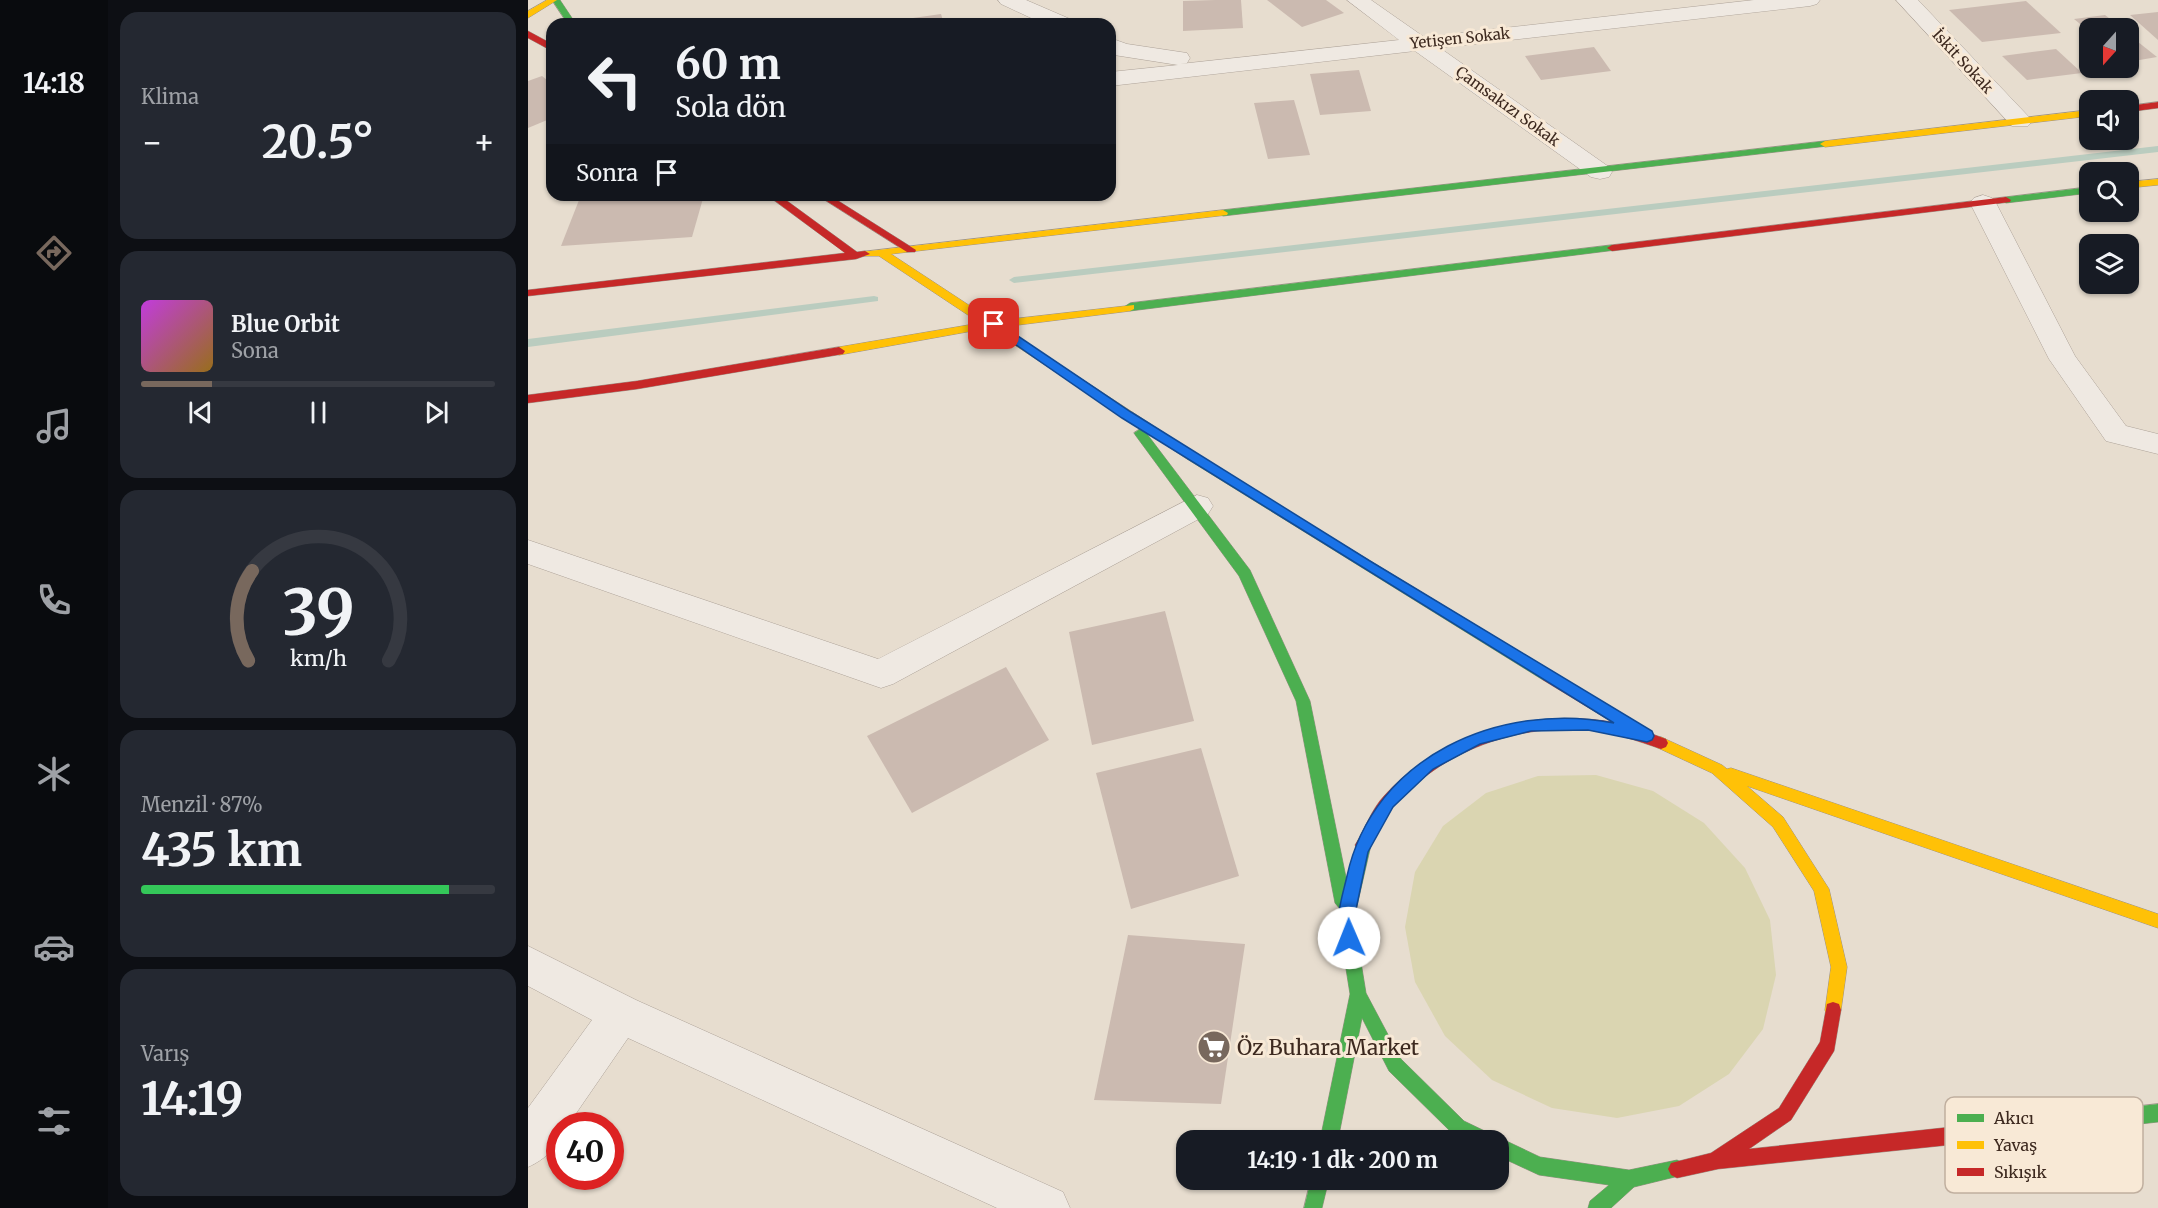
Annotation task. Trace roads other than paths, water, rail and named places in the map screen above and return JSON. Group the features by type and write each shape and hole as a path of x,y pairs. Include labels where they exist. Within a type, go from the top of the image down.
{"street":[{"path":"528,15 554,0 568,18"},
{"path":"1008,0 1048,18"},
{"name":"Çamsakızı Sokak","path":"1357,0 1600,172"},
{"name":"Yetişen Sokak","path":"1116,78 1809,0"},
{"name":"İskit Sokak","path":"1906,0 2020,121"},
{"path":"528,34 546,44"},
{"path":"1116,48 1229,64"},
{"path":"2139,108 2158,105"},
{"path":"528,293 1600,172 2079,114"},
{"path":"2139,184 2158,182"},
{"path":"528,399 637,385 994,324 2079,191"},
{"path":"780,201 856,256"},
{"path":"832,201 911,250"},
{"path":"1983,203 2063,359 2116,434 2158,444"},
{"path":"882,254 994,324 1126,415 1365,565 1647,736 1711,767 2158,921"},
{"path":"1126,415 1197,506 1245,574 1303,701 1346,919 1358,994 1395,1065 1458,1127 1464,1130"},
{"path":"528,552 881,674 1197,506"},
{"path":"1346,919 1360,850 1388,802 1428,765 1476,739 1531,725 1588,724 1647,736"},
{"path":"1711,767 1778,822 1821,890 1839,967 1828,1045 1785,1114 1715,1161"},
{"path":"528,965 621,1014 1047,1208"},
{"path":"1331,1130 1358,994"},
{"path":"528,1146 621,1014"},
{"path":"2143,1115 2158,1113"},
{"path":"1509,1151 1539,1166 1629,1179 1715,1161 1945,1136"},
{"path":"1597,1208 1629,1179"},
{"path":"1313,1208 1317,1190"}],"waterway":[{"path":"1014,280 2158,149"},
{"path":"528,343 874,299"}],"place":[{"name":"Öz Buhara Market","path":"1214,1047"}]}
